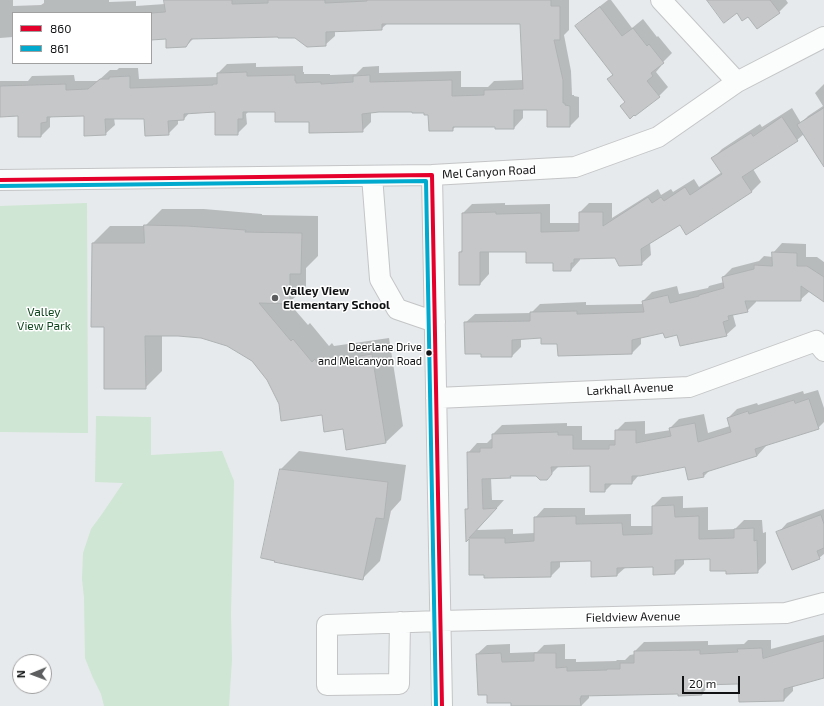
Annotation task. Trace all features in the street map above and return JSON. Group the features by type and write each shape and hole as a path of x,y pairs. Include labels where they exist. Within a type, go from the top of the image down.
{"street":[{"path":"661,0 736,82"},
{"name":"Mel Canyon Road","path":"0,180 432,175 575,167 658,137 736,82 824,37"},
{"path":"432,175 442,706"},
{"path":"372,176 380,279 397,309 435,322"},
{"name":"Larkhall Avenue","path":"436,398 689,387 820,346"},
{"name":"Fieldview Avenue","path":"400,622 399,684 328,685 327,625 400,622 786,613 824,603"}],"green space":[{"name":"Valley View Park","path":"87,203 88,433 0,432 0,206"},
{"path":"96,416 151,417 151,455 222,451 234,481 231,614 232,660 229,706 104,706 101,694 85,658 84,598 82,579 83,553 91,529 123,483 95,482"}],"building":[{"path":"164,0 232,0 232,4 268,3 268,0 325,0 325,3 367,0 551,0 551,6 560,6 560,40 554,40 563,80 563,103 570,106 570,127 547,127 547,110 514,110 514,129 495,129 495,127 453,127 453,131 429,131 428,115 424,115 424,113 379,112 362,114 363,132 309,133 309,122 275,122 275,112 243,112 243,119 238,119 238,135 215,135 215,112 184,114 184,120 168,121 169,135 145,136 144,119 105,119 106,135 84,136 84,116 47,117 47,122 41,123 41,137 18,137 18,116 0,117 0,86 66,84 66,90 88,89 100,79 109,79 109,77 130,76 130,88 213,85 217,84 217,73 247,72 247,76 295,75 296,83 321,82 321,84 353,82 353,76 370,75 370,82 452,80 452,96 484,95 484,90 523,89 520,24 382,24 382,30 326,32 326,46 307,47 295,38 278,37 191,39 186,47 166,48 166,39 152,40 152,13 165,12"},
{"path":"707,0 770,0 780,13 757,29 748,17 742,21 737,13 724,23"},
{"path":"600,7 622,36 633,28 647,46 649,44 664,63 651,73 653,76 647,81 660,97 630,119 620,106 625,102 607,79 613,75 575,26"},
{"path":"824,108 824,167 797,125"},
{"path":"782,117 798,141 742,177 752,192 686,235 680,225 641,249 642,265 619,266 615,258 574,259 574,263 571,263 571,271 553,271 553,263 526,263 526,252 480,252 480,285 459,285 459,252 462,252 462,213 541,213 541,232 579,231 579,212 603,212 603,226 648,197 652,203 661,197 664,201 685,187 690,195 722,174 711,158 751,133 753,136"},
{"path":"144,225 246,230 245,232 302,233 301,274 290,274 290,304 259,303 291,341 293,339 312,362 315,359 317,363 372,354 386,443 346,450 343,429 324,432 322,415 281,421 279,404 267,380 252,361 227,346 201,338 145,336 146,389 104,389 104,327 91,327 92,243 144,243"},
{"path":"772,252 797,253 797,266 807,266 824,277 824,302 801,286 801,301 745,301 748,312 728,316 729,320 723,322 727,336 680,346 677,335 665,338 663,333 632,340 632,354 558,356 557,344 541,344 541,338 512,340 512,357 481,357 481,354 465,354 464,322 530,321 530,312 577,311 577,314 644,312 642,301 668,295 670,303 699,296 724,288 722,277 754,269 754,265 772,266"},
{"path":"809,399 819,429 755,449 757,456 703,473 704,477 688,480 685,467 640,476 632,476 632,484 605,484 605,492 590,492 590,466 551,467 552,474 547,480 540,480 536,476 510,476 511,478 482,479 483,509 497,508 469,538 505,538 505,543 534,541 534,517 576,516 576,524 622,523 623,535 652,534 652,506 674,505 675,517 699,516 699,539 734,538 734,529 754,528 754,541 757,540 758,573 726,574 726,571 710,571 710,559 675,560 675,574 653,575 653,567 617,568 617,576 591,577 591,561 551,562 551,577 484,578 484,575 469,575 469,539 466,542 465,509 468,509 467,452 480,452 480,448 492,448 492,434 558,432 558,435 573,435 573,449 609,449 609,445 615,445 615,430 636,430 636,443 671,436 669,428 695,423 698,442 731,432 727,418 748,411 749,414 794,400 795,403"},
{"path":"280,469 388,482 384,519 376,518 363,580 261,558"},
{"path":"821,515 824,524 824,548 817,551 820,559 792,570 776,532"},
{"path":"824,641 824,678 784,689 784,701 739,702 738,684 702,685 702,695 581,696 581,706 511,706 511,703 487,703 487,695 478,695 476,654 501,653 502,662 534,661 534,653 556,653 556,668 567,667 567,671 607,670 620,669 620,663 634,663 634,651 700,650 700,654 738,652 737,649 762,648 763,658"}],"transit line":[{"name":"860","path":"0,180 432,175 442,706"},
{"name":"861","path":"0,186 426,181 436,706"}],"place":[{"name":"Valley View Elementary School","path":"275,298"},
{"name":"Deerlane Drive and Melcanyon Road","path":"429,353"}]}
